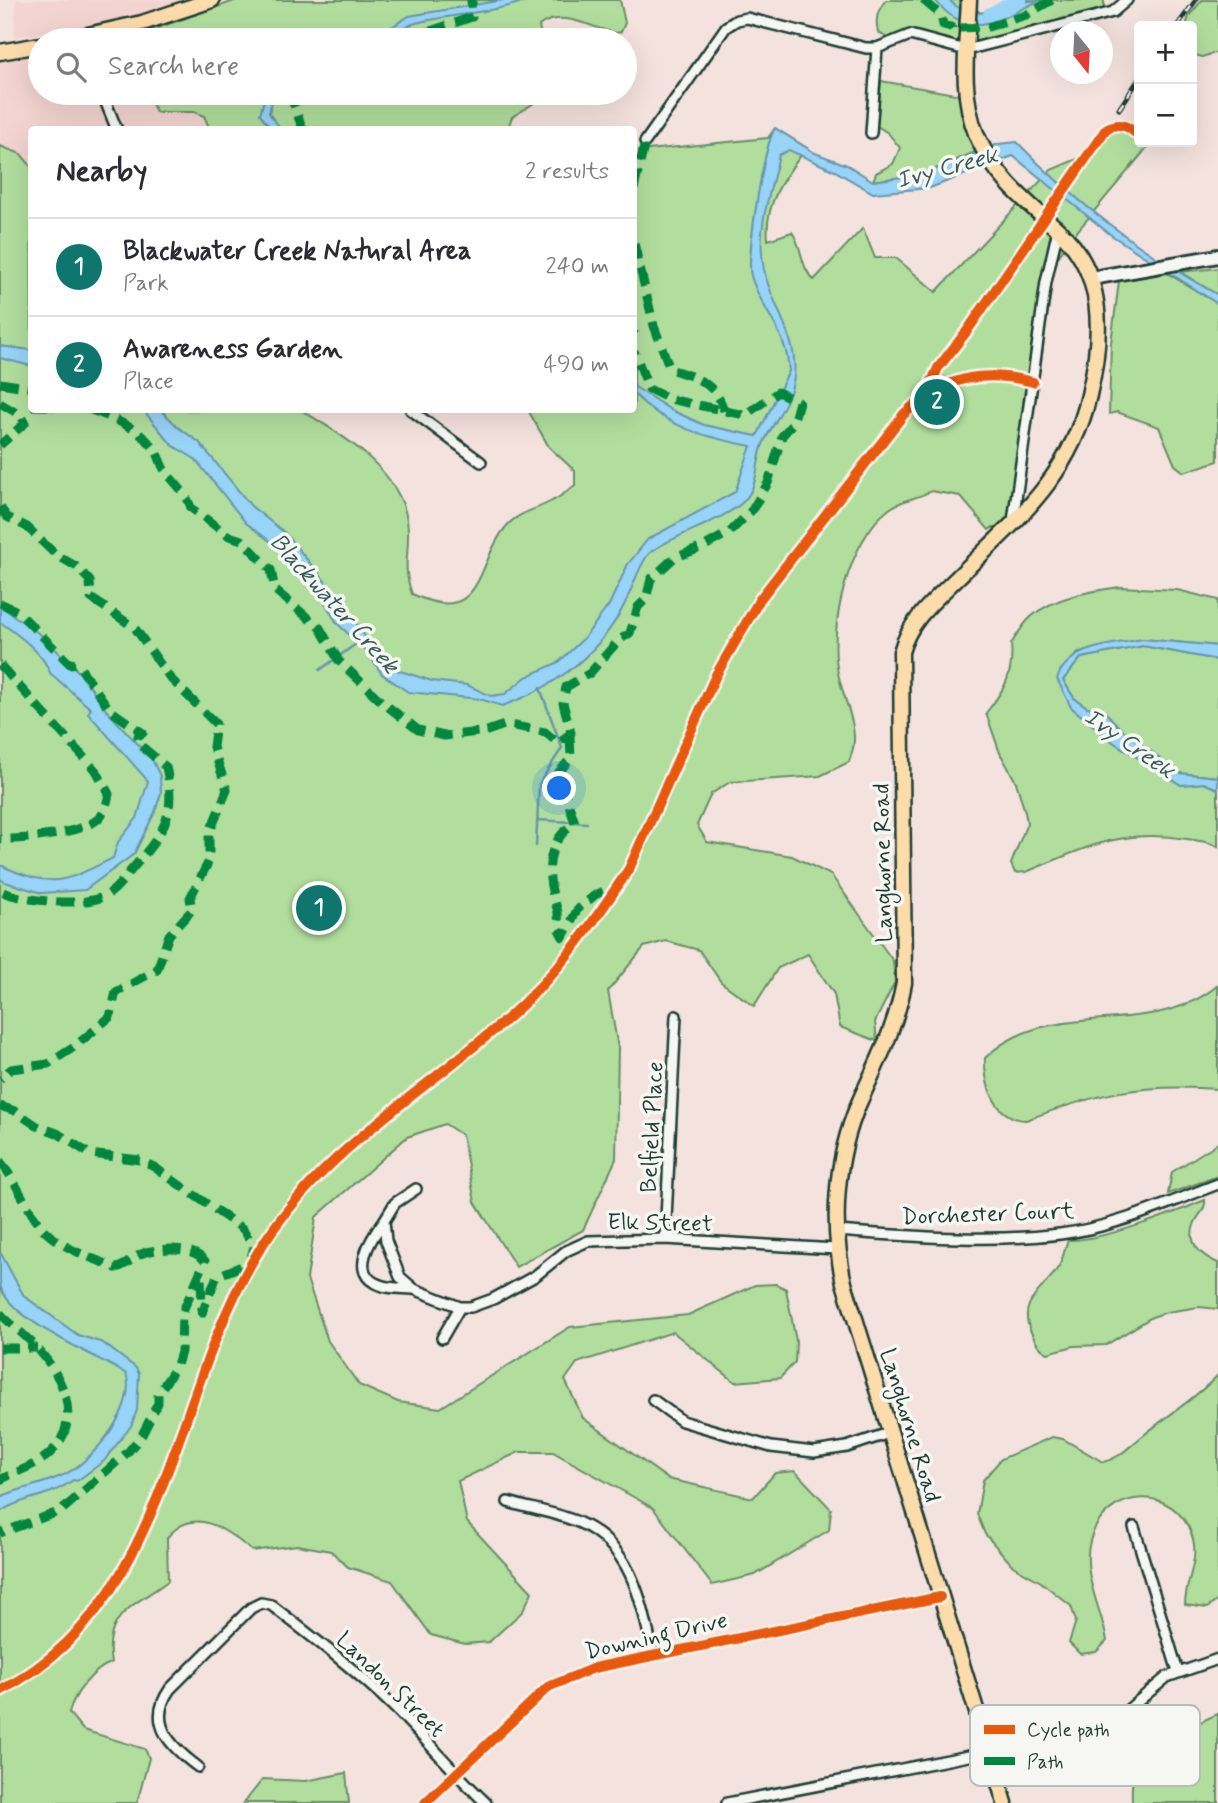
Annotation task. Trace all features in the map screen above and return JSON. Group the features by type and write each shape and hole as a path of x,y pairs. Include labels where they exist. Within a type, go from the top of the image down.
{"main road":[{"path":"123,28 212,0"},
{"name":"Langhorne Road","path":"969,0 967,107 992,165 1019,197 1058,229 1082,257 1092,278 1098,318 1097,344 1089,395 1078,433 1058,474 1013,523 911,624 903,644 904,983 895,1024 858,1105 848,1136 842,1164 836,1249 889,1433 974,1705"},
{"path":"0,52 28,47"},
{"path":"1092,278 1218,256"},
{"name":"Langhorne Road","path":"999,1786 1004,1803"}],"street":[{"path":"645,142 726,27 737,20 747,19 866,48 877,48 910,35 967,46 1113,12 1127,0"},
{"path":"871,133 877,48"},
{"path":"107,105 115,126"},
{"path":"1013,523 1018,468 1036,366 1046,282 1058,229"},
{"path":"415,413 481,462"},
{"name":"Belfield Place","path":"665,1239 676,1016"},
{"name":"Dorchester Court","path":"836,1231 933,1237 1061,1234 1113,1222 1218,1184"},
{"path":"416,1189 395,1203 368,1245 364,1256 364,1269 370,1279 379,1285 414,1289 460,1307 442,1338"},
{"path":"384,1221 393,1266 414,1289"},
{"name":"Elk Street","path":"460,1307 471,1307 493,1299 535,1276 566,1251 588,1241 665,1239 836,1249"},
{"path":"653,1400 682,1421 771,1447 814,1452 847,1447 889,1433"},
{"path":"508,1502 580,1524 621,1558 640,1595 653,1654"},
{"path":"1134,1527 1178,1672"},
{"name":"Downing Drive","path":"425,1803 548,1688 594,1668 940,1597"},
{"name":"Landon Street","path":"198,1767 167,1740 160,1721 163,1700 170,1689 251,1608 261,1603 271,1605 338,1655 397,1710 455,1774 486,1803"},
{"path":"1132,1705 1151,1687 1178,1672 1218,1659"},
{"path":"727,1803 970,1759"}],"shaded area":[{"path":"16,0 188,0 122,20 71,28 28,28 28,35 14,37"},
{"path":"28,56 28,105 100,105 108,126 28,126 28,162 21,154 0,146 0,59"},
{"path":"112,105 157,105 178,114 194,112 204,116 209,126 121,126"}],"green space":[{"path":"237,0 620,0 625,23 623,28 600,28 577,21 557,19 548,21 539,28 157,28"},
{"path":"886,0 962,0 981,13 1019,0 1104,0 1104,14 1077,21 1050,21 1050,28 966,50 910,35 887,38 878,32 879,12"},
{"path":"1202,0 1218,0 1218,52 1202,57 1197,56 1197,21 1188,21"},
{"path":"881,81 961,95 975,152 924,174 873,181 876,173 893,164 900,148 888,133 877,126"},
{"path":"153,105 531,105 512,117 509,126 209,126 204,116 194,112 156,112"},
{"path":"1120,125 1134,132 1134,147 1148,147 1069,241 1048,272 1013,523 1001,535 993,527 989,530 960,496 931,491 888,510 874,524 852,562 839,609 836,632 838,673 854,733 854,746 849,762 820,776 730,782 711,794 697,825 707,842 792,856 831,875 893,961 895,982 875,1022 877,1041 840,1027 834,994 808,954 778,968 754,1006 721,982 699,950 666,941 644,947 608,991 618,1048 616,1159 583,1230 516,1267 475,1202 462,1135 445,1124 407,1137 316,1217 307,1279 328,1341 359,1385 398,1402 440,1408 570,1327 688,1315 755,1285 776,1284 786,1289 796,1341 795,1362 780,1378 735,1382 673,1332 577,1363 565,1380 583,1418 668,1479 753,1498 775,1473 795,1471 831,1509 829,1530 755,1575 712,1585 653,1508 553,1452 519,1452 458,1481 467,1522 532,1592 523,1611 489,1642 465,1644 431,1635 392,1581 348,1567 331,1551 297,1545 252,1551 232,1535 210,1524 188,1523 177,1528 167,1538 168,1581 132,1605 116,1622 110,1646 111,1663 97,1671 85,1684 69,1713 83,1730 145,1749 149,1758 137,1803 0,1803 0,146 21,154 28,162 28,413 306,413 370,458 396,491 405,510 408,530 407,568 412,594 435,602 453,603 465,597 475,587 496,542 510,523 564,494 575,485 575,471 549,447 530,413 637,413 637,158 648,150 768,138 775,128 807,148 778,190 769,214 768,240 792,232 806,270 814,280 863,228 875,258 896,258 936,292 1051,170 1089,154"},
{"path":"1218,268 1218,295 1180,272"},
{"path":"1167,273 1218,304 1218,461 1184,472 1175,465 1159,427 1117,412 1109,414 1111,343 1119,281"},
{"path":"1120,587 1177,590 1218,600 1218,646 1143,639 1079,652 1060,671 1071,707 1113,742 1181,785 1204,783 1218,789 1218,847 1164,836 1123,838 1085,848 1026,872 1015,873 1011,864 1027,823 1016,782 1000,753 986,713 1006,682 1011,665 1011,644 1028,620 1050,604 1085,593"},
{"path":"1143,646 1218,660 1218,777 1178,773 1120,728 1103,710 1087,707 1074,698 1063,680 1081,658"},
{"path":"1218,985 1218,1089 1165,1088 1120,1092 1026,1120 1006,1114 989,1089 985,1058 1010,1039 1039,1028 1069,1022 1162,1012 1191,1002"},
{"path":"1218,1143 1218,1176 1168,1194 1172,1172"},
{"path":"1205,1200 1192,1232 1197,1249 1218,1263 1218,1309 1199,1307 1167,1312 1152,1317 1106,1345 1074,1346 1048,1353 1040,1347 1031,1332 1027,1312 1034,1296 1059,1266 1068,1240 1118,1231"},
{"path":"1218,1375 1218,1600 1207,1608 1185,1605 1194,1547 1188,1526 1177,1512 1164,1503 1149,1499 1134,1499 1120,1504 1107,1512 1097,1525 1088,1553 1090,1579 1107,1641 1096,1652 1080,1654 1069,1643 1076,1621 1071,1606 1041,1582 1013,1566 985,1534 977,1514 983,1480 1001,1459 1052,1437 1063,1439 1103,1462 1115,1458"},
{"path":"1218,1714 1218,1803 1132,1803 1132,1786 1200,1786 1200,1723"},
{"path":"346,1773 349,1803 244,1803 263,1779 305,1781"}],"water":[{"path":"503,0 529,0 501,8 416,23 403,28 390,28 409,16"},
{"path":"935,0 949,0 960,8 981,13 1040,0 999,20 973,24 960,21"},
{"path":"263,105 271,105 269,113 279,126 269,126 260,114"},
{"name":"Ivy Creek","path":"775,128 815,153 847,165 873,181 924,174 998,144 1017,142 1062,186 1112,226 1164,263 1218,295 1218,304 1111,235 1013,156 930,188 873,193 835,171 789,150 779,155 764,216 762,254 764,272 794,354 794,372 791,390 761,450 753,487 744,501 734,509 664,544 647,556 617,618 605,635 576,665 541,689 502,706 480,699 408,692 382,674 366,651 337,623 321,596 291,557 246,523 195,459 172,445 145,413 164,413 199,442 251,506 285,533 344,604 368,641 397,670 432,681 467,685 491,696 505,694 526,677 559,662 584,638 609,605 628,564 648,539 735,492 751,446 703,435 674,423 637,397 637,388 671,410 704,425 757,436 789,371 784,344 755,288 750,265 753,225"},
{"path":"0,346 28,350 28,365 0,358"},
{"path":"0,606 41,635 83,676 106,710 152,759 160,776 161,793 155,812 134,854 85,890 42,893 0,879 0,865 33,878 58,880 82,873 113,858 118,842 137,818 148,781 88,713 91,709 50,673 42,658 29,644 0,622"},
{"name":"Ivy Creek","path":"1143,639 1218,646 1218,660 1143,646 1081,658 1063,680 1074,698 1087,707 1103,710 1120,728 1178,773 1218,777 1218,789 1204,783 1181,785 1113,742 1071,707 1057,679 1071,659 1082,653 1106,645"},
{"path":"0,1252 24,1296 78,1335 103,1343 136,1368 139,1374 137,1410 131,1426 104,1461 77,1481 73,1480 0,1512 0,1497 61,1476 86,1460 119,1418 128,1387 126,1374 55,1336 19,1311 0,1285"}],"waterway":[{"name":"Blackwater Creek","path":"990,14 1020,0"},
{"path":"320,670 360,641"},
{"path":"536,846 539,784 562,748 540,688"},
{"path":"538,820 587,823"}],"railway":[{"path":"1181,21 1196,0"},
{"path":"1119,109 1136,84"}],"marked path":[{"path":"439,28 472,17 471,1 476,0"},
{"path":"923,0 941,15 943,25 951,27 955,35"},
{"path":"960,28 988,27 1026,15 1052,0"},
{"path":"294,105 302,126"},
{"path":"637,176 645,142"},
{"path":"637,255 654,326 670,369 704,382 721,401 724,411"},
{"path":"99,413 143,437 156,451 164,470 184,493 191,508 229,536 242,540 271,570 275,590 320,628 339,661 382,702 418,730 444,736 487,731 504,725 515,726 545,732 558,743 571,733 563,703 566,687 590,673 618,641 630,633 638,607 646,599 651,579 674,558 703,547 730,532 752,510 768,483 782,436 793,423 799,402 778,392 745,415 669,399 649,389 637,359"},
{"path":"0,383 28,387"},
{"path":"0,403 20,415 25,423 0,445"},
{"path":"0,507 7,517 27,527 55,554 77,567 90,581 91,598 135,628 170,678 216,724 213,747 227,790 209,834 209,861 190,898 192,910 169,935 157,970 116,992 110,1017 74,1047 48,1064 11,1069 0,1079"},
{"path":"0,603 17,611 70,664 77,663 110,710 143,733 138,736 138,743 166,767 170,798 165,822 153,844 121,883 107,895 84,901 54,902 23,898 0,891"},
{"path":"0,665 97,772 109,794 98,819 78,829 51,835 0,839"},
{"path":"570,736 571,758 553,779 566,796 575,823 560,837 550,863 551,884 558,913 557,926 563,937 577,910 595,895 613,887"},
{"path":"0,1106 15,1111 37,1126 57,1133 90,1154 140,1160 154,1167 243,1229 254,1247 249,1263 217,1276 202,1313 201,1274"},
{"path":"0,1161 41,1227 71,1249 116,1268 142,1253 161,1250 178,1249 200,1256 205,1261 182,1313 181,1352 177,1365 158,1394 158,1403 142,1435 128,1452 61,1511 0,1533"},
{"path":"0,1313 40,1351 50,1365 65,1395 68,1411 60,1441 48,1455 0,1480"},
{"path":"0,1348 37,1348"}],"cycle path":[{"path":"926,394 938,368 967,331 1106,129 1116,125 1134,132"},
{"path":"0,1691 56,1653 99,1606 133,1552 159,1494 228,1309 258,1252 283,1216 342,1154 527,1001 574,947 629,869 716,675 760,599 904,414 933,392 964,379 997,376 1033,382"},
{"path":"425,1803 548,1687 594,1668 940,1597"}],"place":[{"name":"Awareness Garden","path":"937,402"},
{"name":"Blackwater Creek Natural Area","path":"319,908"}]}
